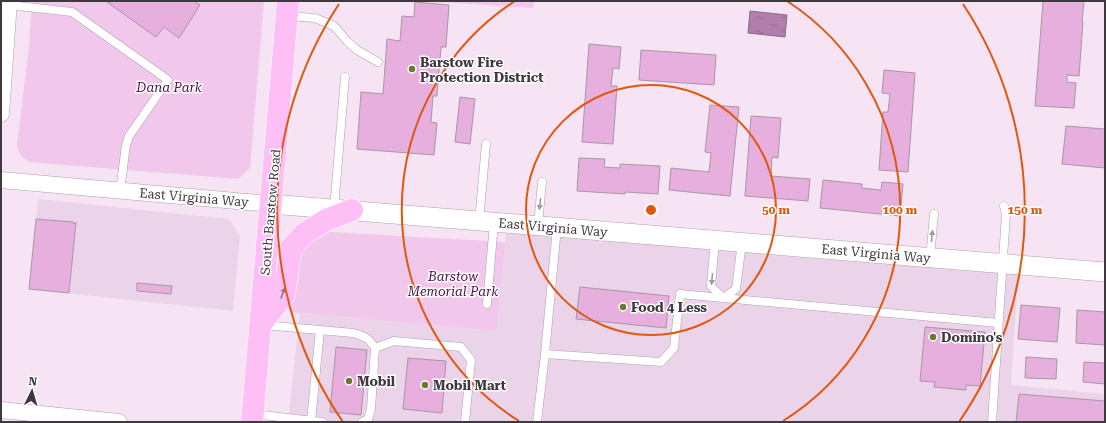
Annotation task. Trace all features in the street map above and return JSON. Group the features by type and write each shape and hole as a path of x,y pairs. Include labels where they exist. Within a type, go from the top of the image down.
{"main road":[{"name":"South Barstow Road","path":"252,418 288,8"},
{"path":"260,325 284,295 291,248 304,234 343,210"}],"street":[{"path":"1,114 9,3"},
{"name":"East Virginia Way","path":"1,180 271,204 1105,272"},
{"path":"1,410 119,422"}],"lane":[{"path":"9,3 72,12 168,80 129,136 126,145 120,191"},
{"path":"288,8 334,26 357,50 378,62"},
{"path":"343,210 345,77"},
{"path":"486,144 487,304"},
{"path":"538,225 542,182"},
{"path":"992,422 1006,214 1004,206"},
{"path":"930,258 934,214"},
{"path":"537,422 557,227"},
{"path":"714,240 711,286 723,298"},
{"path":"723,298 736,288 742,242"},
{"path":"545,354 661,362 674,348 680,294 998,323"},
{"path":"260,325 353,333 370,340 375,348 371,409 368,421"},
{"path":"311,421 320,330"},
{"path":"375,348 394,341 461,347 471,360 465,422"},
{"path":"252,418 322,422"}],"shaded area":[{"path":"38,199 229,219 240,236 233,311 29,289"},
{"path":"506,230 1018,274 1011,385 1105,394 1105,422 288,422 300,313 497,331"}],"green space":[{"name":"Dana Park","path":"32,1 264,1 250,168 238,179 29,162 20,155 17,146 29,46"},
{"path":"423,1 534,1 533,8"},
{"name":"Barstow Memorial Park","path":"330,232 505,242 497,331 290,312 300,244"}],"water":[{"path":"750,11 787,15 785,37 748,33"}],"building":[{"path":"107,1 194,1 200,5 179,38 164,27 156,37"},
{"path":"1043,1 1084,1 1079,76 1067,75 1067,82 1076,83 1074,108 1035,106"},
{"name":"Barstow Fire Protection District","path":"415,2 449,5 446,47 441,47 437,96 433,96 431,122 437,123 434,155 357,149 361,92 383,94 387,39 400,41 402,16 414,17"},
{"path":"589,44 621,47 619,69 613,68 611,86 617,86 613,144 582,142"},
{"path":"641,50 716,55 714,85 639,80"},
{"path":"884,70 915,73 908,172 879,170 883,112 888,112 890,94 882,93"},
{"path":"460,97 475,99 470,144 455,142"},
{"path":"710,105 739,107 730,196 669,190 671,168 709,172 711,153 705,152"},
{"path":"751,116 781,118 778,158 772,157 771,176 810,179 808,201 745,196"},
{"path":"1066,126 1105,129 1105,168 1062,164"},
{"path":"579,158 605,159 604,167 620,168 620,164 660,166 658,194 625,192 625,194 577,191"},
{"path":"823,180 862,184 862,188 881,190 882,182 903,184 900,216 820,208"},
{"path":"36,219 73,222 74,224 76,222 69,293 29,289"},
{"path":"137,283 172,286 171,294 137,291"},
{"name":"Food 4 Less","path":"580,287 669,296 666,328 576,319"},
{"path":"1021,305 1060,308 1057,342 1018,339"},
{"path":"1077,310 1105,312 1105,345 1076,343"},
{"path":"925,327 985,332 980,386 966,385 966,390 934,387 935,382 920,381"},
{"name":"Mobil","path":"336,347 367,350 361,415 330,412"},
{"path":"1026,357 1057,359 1056,379 1025,378"},
{"name":"Mobil Mart","path":"408,358 446,361 442,413 403,409"},
{"path":"1084,362 1105,363 1105,384 1083,382"},
{"path":"1019,394 1105,401 1105,422 1016,422"}],"place":[{"name":"Barstow Fire Protection District","path":"412,69"},
{"name":"Food 4 Less","path":"623,307"},
{"name":"Domino's","path":"933,337"},
{"name":"Mobil","path":"349,381"},
{"name":"Mobil Mart","path":"425,385"}]}
